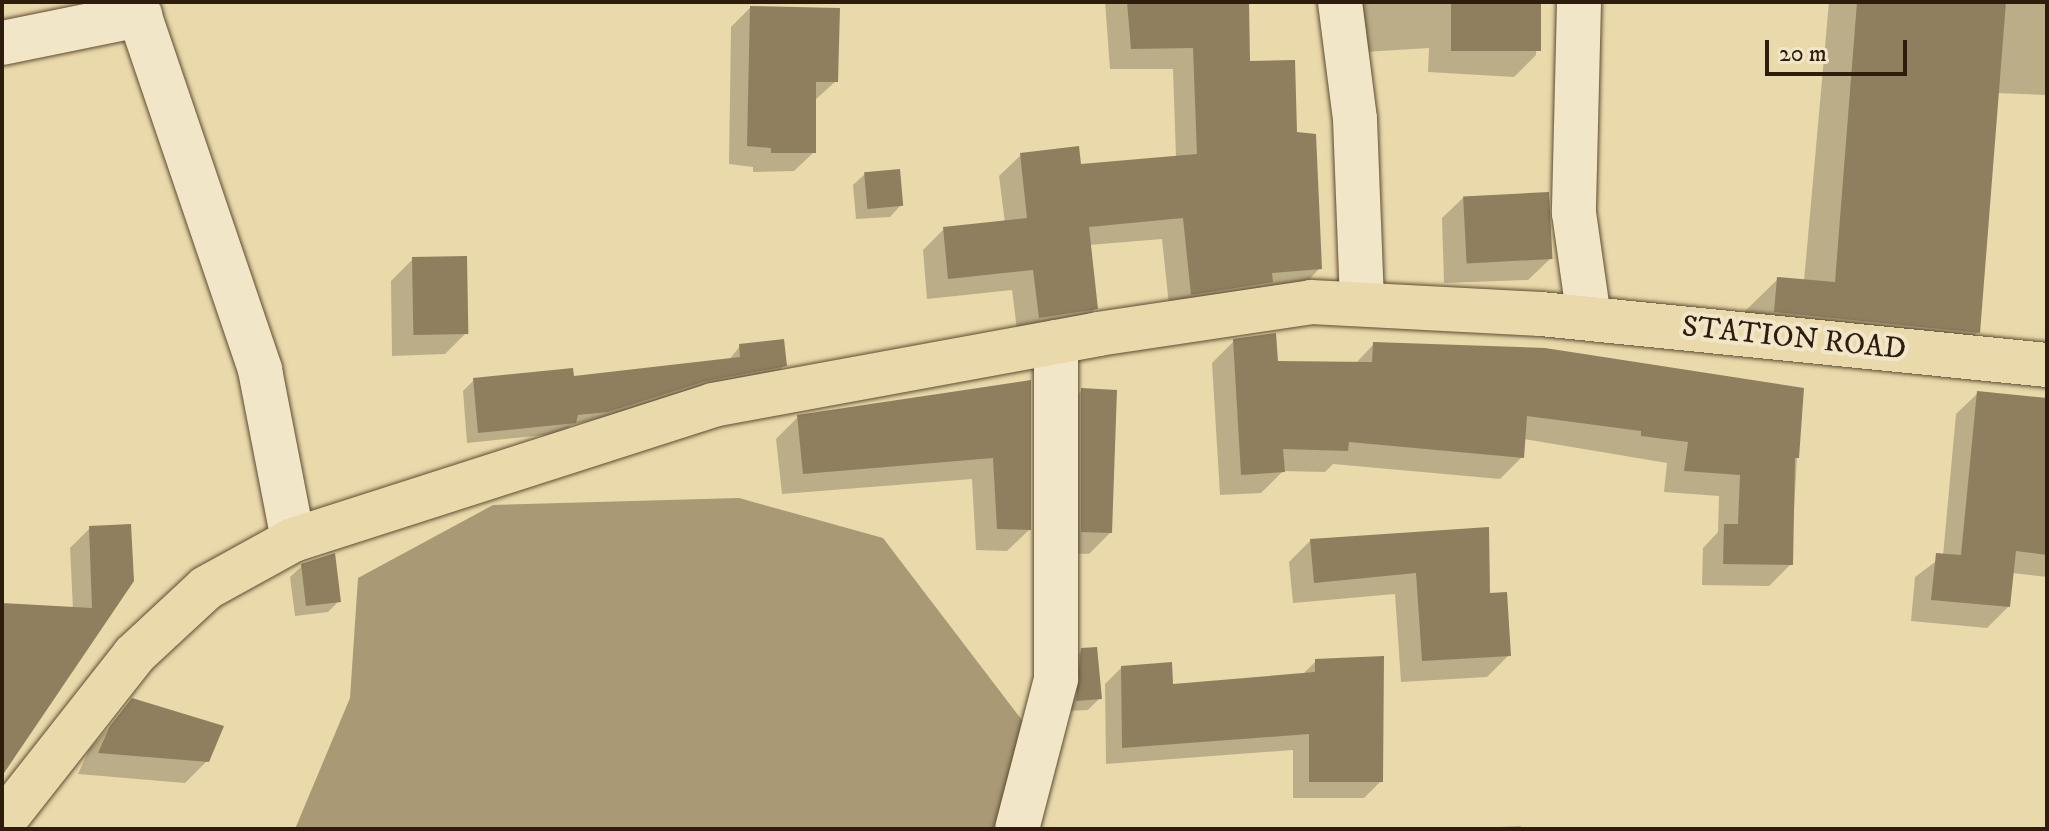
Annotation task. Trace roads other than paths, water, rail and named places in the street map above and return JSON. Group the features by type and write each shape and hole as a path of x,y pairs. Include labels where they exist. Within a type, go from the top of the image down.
{"main road":[{"name":"STATION ROAD","path":"2,823 134,655 206,588 293,540 713,405 1056,342 1311,302 1589,318 2047,365"}],"street":[{"path":"1340,2 1355,119 1362,304"},
{"path":"1579,2 1574,213 1589,318"},
{"path":"2,43 138,9 260,370 293,540"},
{"path":"1017,829 1056,679 1056,342"}]}
